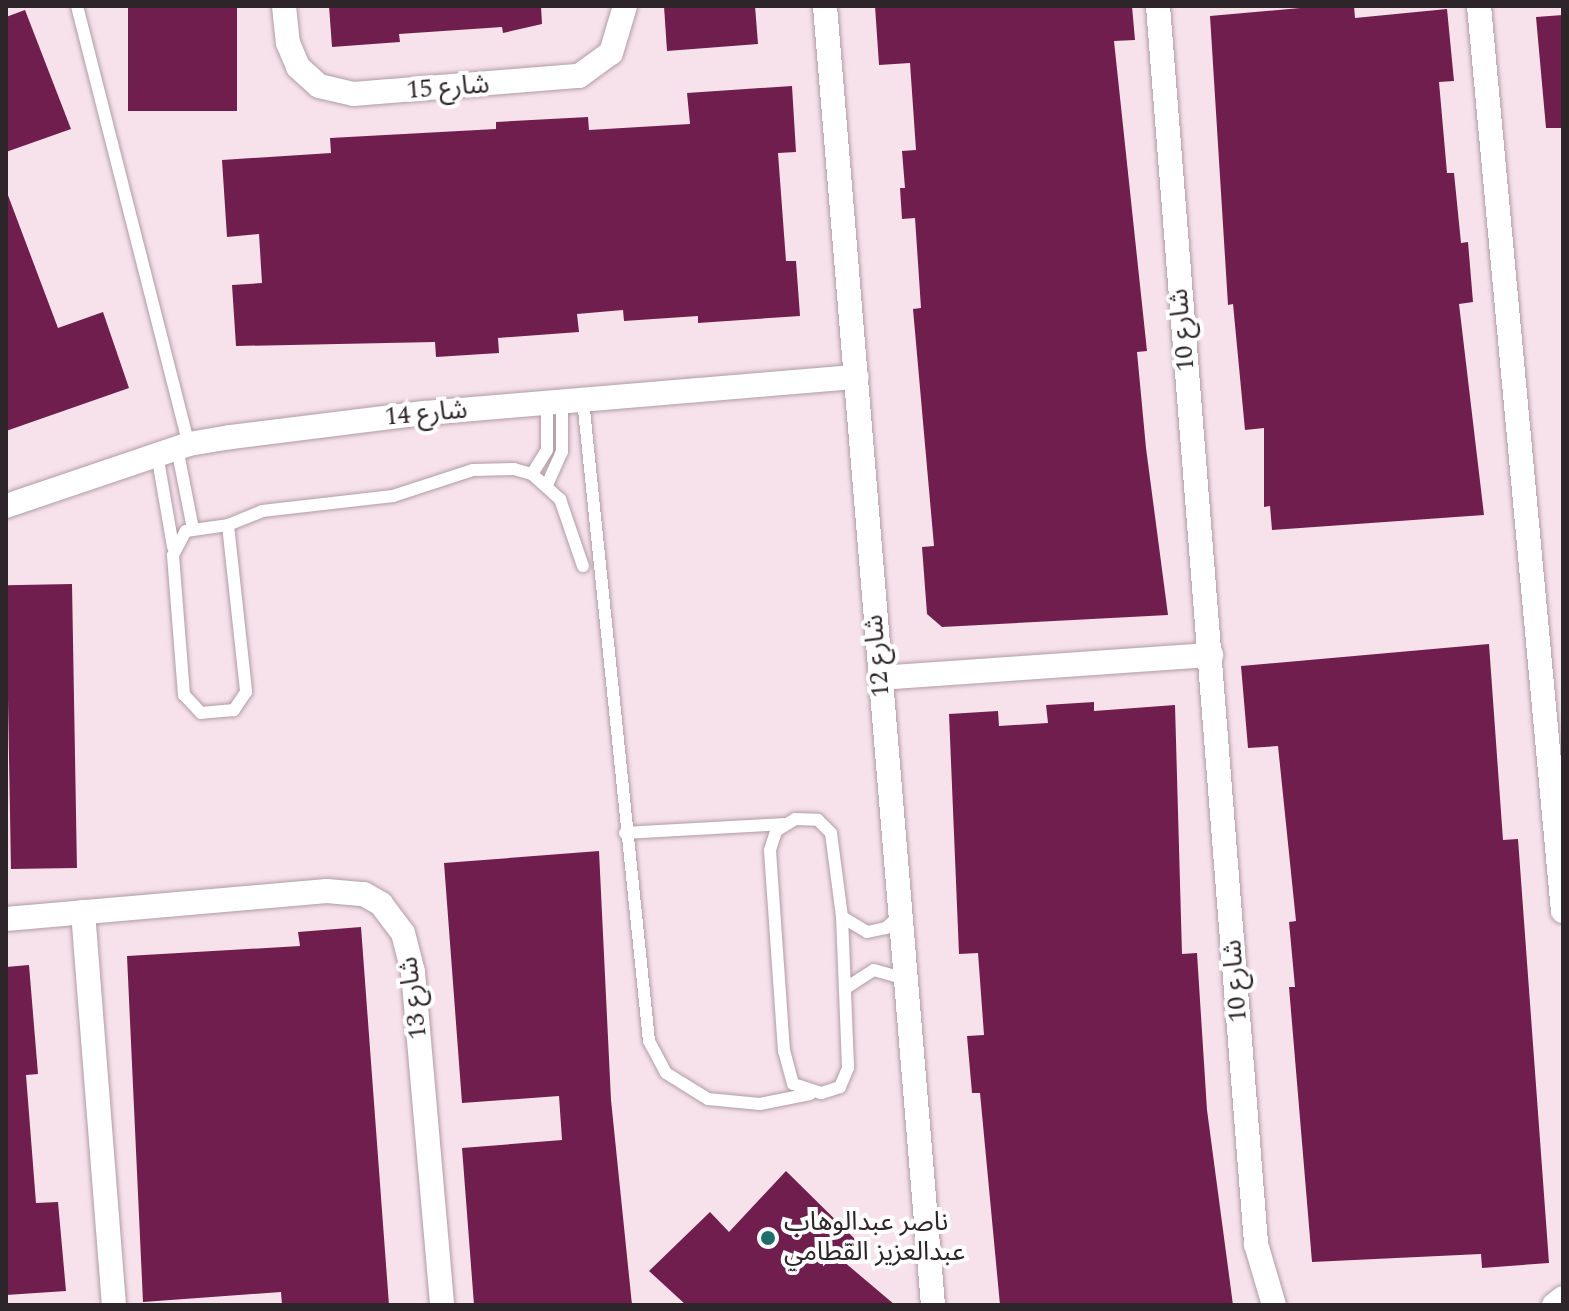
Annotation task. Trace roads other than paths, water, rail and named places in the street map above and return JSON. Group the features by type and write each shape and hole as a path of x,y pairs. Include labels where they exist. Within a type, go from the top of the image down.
{"street":[{"name":"شارع 15","path":"284,6 288,43 298,67 319,86 353,94 579,76 611,53 625,6"},
{"name":"شارع 12","path":"825,6 933,1305"},
{"name":"شارع 10","path":"1158,6 1256,1244 1274,1305"},
{"path":"1479,6 1552,617 1563,911"},
{"name":"شارع 14","path":"6,506 174,449 344,421 856,377"},
{"path":"880,678 1211,655"},
{"name":"شارع 13","path":"6,919 327,891 364,894 381,904 403,933 413,972 442,1305"},
{"path":"83,912 114,1305"},
{"path":"1554,1305 1563,1298"}],"lane":[{"path":"77,6 193,529"},
{"path":"532,474 547,450 564,402"},
{"path":"547,485 562,452 564,402"},
{"path":"564,402 625,833 644,1021 666,1073 708,1099 730,1103 781,1102 833,1091 846,1079 846,988 842,917 831,833 810,819 784,824 625,833"},
{"path":"174,449 173,547 185,700 196,712 234,710 246,692 228,525"},
{"path":"173,547 193,529 228,525 262,511 393,496 473,470 532,474 547,485 569,515 583,566"},
{"path":"784,824 770,850 784,1051 793,1084 810,1094"},
{"path":"842,917 867,932 886,928 900,915"},
{"path":"846,988 874,970 905,979"}],"place":[{"name":"ناصر عبدالوهاب عبدالعزيز القطامي","path":"768,1238"}]}
